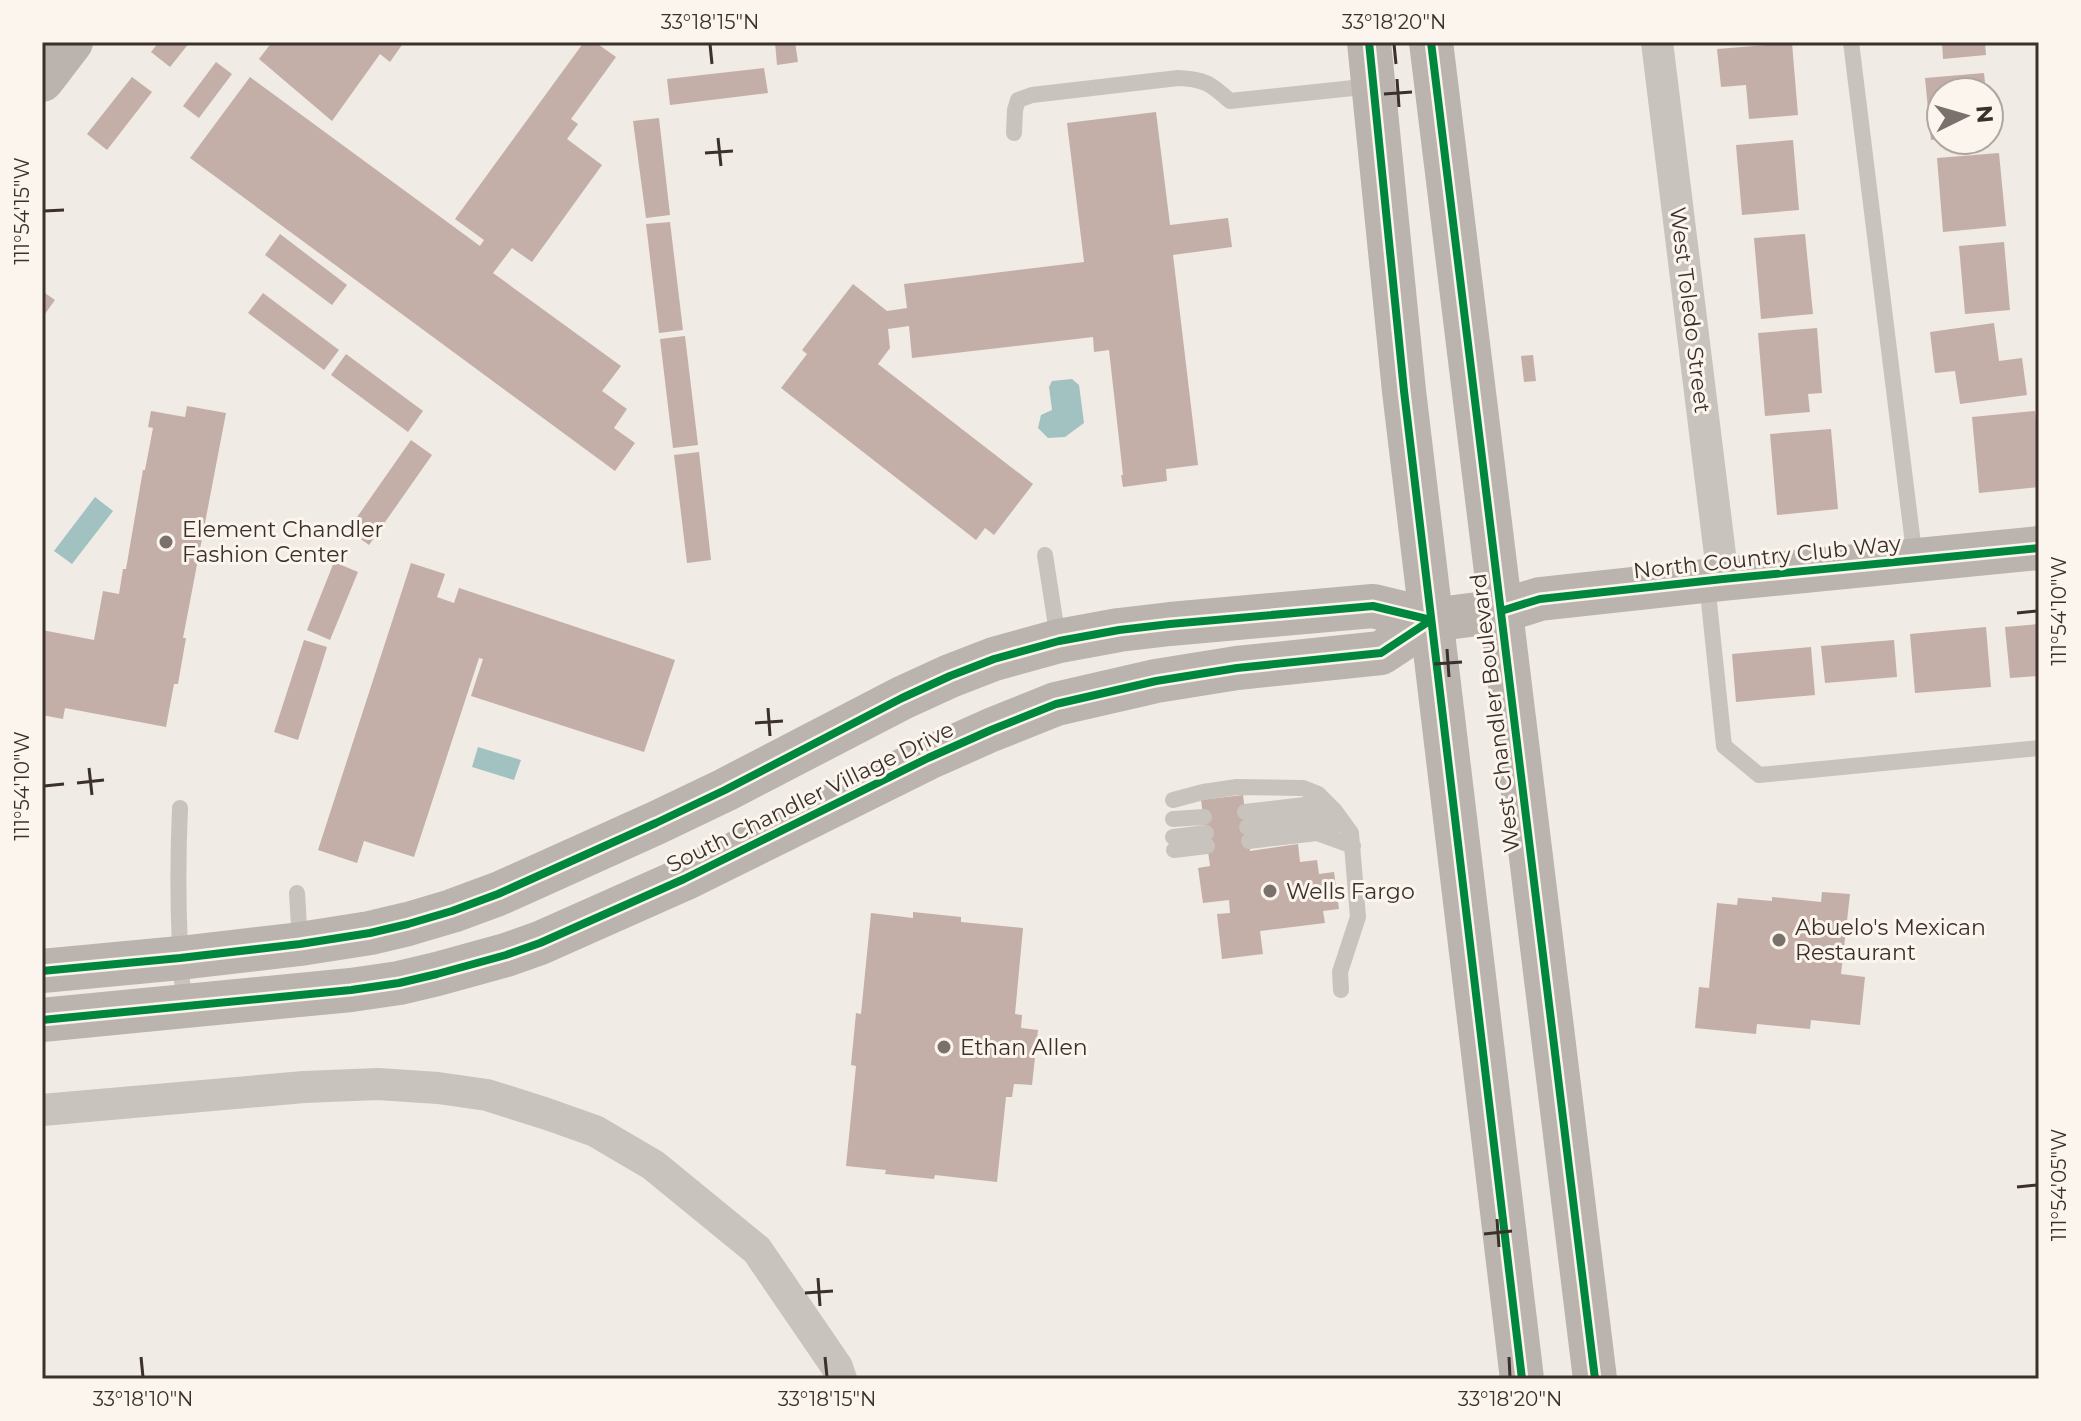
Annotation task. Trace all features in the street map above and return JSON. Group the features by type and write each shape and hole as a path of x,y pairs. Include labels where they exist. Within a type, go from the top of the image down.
{"street":[{"path":"42,80 71,42"},
{"path":"1369,42 1398,333 1522,1379"},
{"name":"West Chandler Boulevard","path":"1431,42 1595,1379"},
{"name":"West Toledo Street","path":"1657,42 1715,580"},
{"name":"North Country Club Way","path":"1431,620 1501,611 1540,599 2039,548"},
{"name":"South Chandler Village Drive","path":"42,971 300,944 408,924 498,894 711,797 950,676 994,659 1059,641 1119,630 1373,606 1431,620"},
{"name":"South Chandler Village Drive","path":"42,1020 351,990 399,983 506,955 611,913 953,747 1056,704 1156,681 1237,668 1381,653 1431,620"},
{"path":"1059,641 1088,696"},
{"path":"42,1110 304,1087 378,1084 487,1095 547,1114 595,1131 653,1165 757,1250 837,1367 841,1379"}],"lane":[{"path":"1851,42 1915,560"},
{"path":"1014,133 1018,100 1032,95 1178,78 1210,83 1230,101 1374,85"},
{"path":"1045,555 1059,641"},
{"path":"1715,580 1724,746 1759,775 2039,748"},
{"path":"1173,800 1237,787 1303,788 1318,794 1335,811 1351,833 1358,917 1340,972 1341,990"},
{"path":"1247,827 1313,804 1335,811"},
{"path":"180,808 177,873 184,1007"},
{"path":"1173,819 1206,832 1174,844"},
{"path":"1247,827 1323,819 1346,826"},
{"path":"1247,827 1317,833 1353,846"},
{"path":"297,893 300,944"}],"water":[{"path":"1072,379 1079,385 1084,423 1065,437 1048,438 1038,428 1041,415 1052,410 1049,387 1052,381"},
{"path":"95,497 113,511 72,564 54,551"},
{"path":"478,747 521,760 514,780 472,767"}],"building":[{"path":"159,42 190,42 170,67 151,52"},
{"path":"272,42 404,42 390,62 380,54 332,121 259,59"},
{"path":"584,42 595,42 616,57 571,119 578,124 567,139 602,165 532,262 512,248 493,273 621,366 602,391 627,409 614,428 635,443 615,471 190,158 250,77 480,246 484,240 455,219"},
{"path":"775,42 795,42 798,62 777,65"},
{"path":"1942,42 1985,42 1986,55 1943,59"},
{"path":"1792,43 1798,115 1749,119 1746,85 1721,87 1717,49"},
{"path":"216,62 232,74 199,118 183,106"},
{"path":"764,68 768,93 670,105 667,79"},
{"path":"1984,73 1984,76 1949,76"},
{"path":"132,77 152,92 107,150 87,134"},
{"path":"1156,112 1170,225 1228,218 1232,247 1173,255 1198,465 1166,469 1167,481 1123,487 1109,350 1094,352 1093,337 912,358 909,326 888,329 890,348 878,364 1033,484 994,535 985,528 976,540 781,388 807,354 802,350 853,284 887,311 907,308 904,284 1084,262 1067,123"},
{"path":"659,118 670,215 646,218 633,121"},
{"path":"1793,140 1799,210 1742,215 1736,145"},
{"path":"1999,156 2006,226 1943,232 1937,158"},
{"path":"670,222 683,330 659,333 646,224"},
{"path":"280,234 347,285 332,305 265,255"},
{"path":"1805,234 1813,314 1761,319 1754,238"},
{"path":"2004,242 2010,310 1965,314 1959,246"},
{"path":"42,291 55,300 42,318"},
{"path":"263,293 339,350 324,370 248,313"},
{"path":"1994,323 1999,361 2022,358 2027,395 1960,404 1955,371 1935,373 1930,332"},
{"path":"1817,328 1822,393 1808,394 1810,412 1765,416 1758,333"},
{"path":"685,336 698,445 673,448 660,339"},
{"path":"346,354 423,411 408,432 331,375"},
{"path":"1533,355 1536,381 1524,382 1521,356"},
{"name":"Element Chandler Fashion Center","path":"187,406 226,413 183,638 186,638 178,684 174,684 166,727 65,708 63,719 42,715 42,630 94,640 103,591 119,594 123,569 126,569 153,428 148,427 151,411 185,417"},
{"path":"2035,411 2039,487 1979,493 1972,417"},
{"path":"1831,429 1838,509 1777,515 1770,434"},
{"path":"411,440 432,455 369,545 348,530"},
{"path":"699,452 711,560 687,563 674,455"},
{"path":"334,562 358,572 330,640 307,630"},
{"path":"411,563 445,574 437,597 454,603 459,588 675,660 644,752 471,696 483,659 479,658 414,857 364,841 357,863 318,850"},
{"path":"2039,624 2039,676 2010,678 2005,627"},
{"path":"1986,627 1991,687 1915,693 1910,634"},
{"path":"304,640 327,647 298,740 274,732"},
{"path":"1894,640 1897,677 1825,683 1821,646"},
{"path":"1811,647 1815,695 1736,702 1732,654"},
{"path":"1243,795 1250,851 1298,844 1300,862 1317,860 1319,874 1334,872 1339,909 1323,911 1325,923 1260,931 1263,954 1222,959 1217,914 1230,913 1229,900 1203,903 1198,868 1210,866 1201,800"},
{"name":"Abuelo's Mexican Restaurant","path":"1822,892 1850,894 1841,974 1865,977 1860,1025 1811,1020 1810,1029 1757,1024 1756,1034 1695,1028 1699,987 1709,988 1717,903 1737,905 1738,898 1772,901 1772,897 1821,902"},
{"name":"Ethan Allen","path":"913,912 961,917 961,922 1023,928 1015,1014 1022,1015 1021,1028 1038,1030 1032,1085 1014,1084 1012,1097 1006,1097 997,1182 935,1175 934,1179 885,1174 886,1170 846,1166 856,1066 851,1065 856,1013 861,1014 871,913 913,918"}],"cycle path":[{"path":"1369,42 1404,391 1522,1379"},
{"path":"1431,42 1595,1379"},
{"path":"1501,611 1540,599 2039,548"},
{"path":"42,971 300,944 370,933 452,911 498,894 656,823 950,676 994,659 1059,641 1170,624 1373,606 1431,620"},
{"path":"42,1020 351,990 399,983 506,955 684,879 928,758 1056,704 1156,681 1237,668 1381,653 1431,620"}],"place":[{"name":"Element Chandler Fashion Center","path":"166,542"},
{"name":"Wells Fargo","path":"1270,891"},
{"name":"Abuelo's Mexican Restaurant","path":"1779,940"},
{"name":"Ethan Allen","path":"944,1047"}]}
